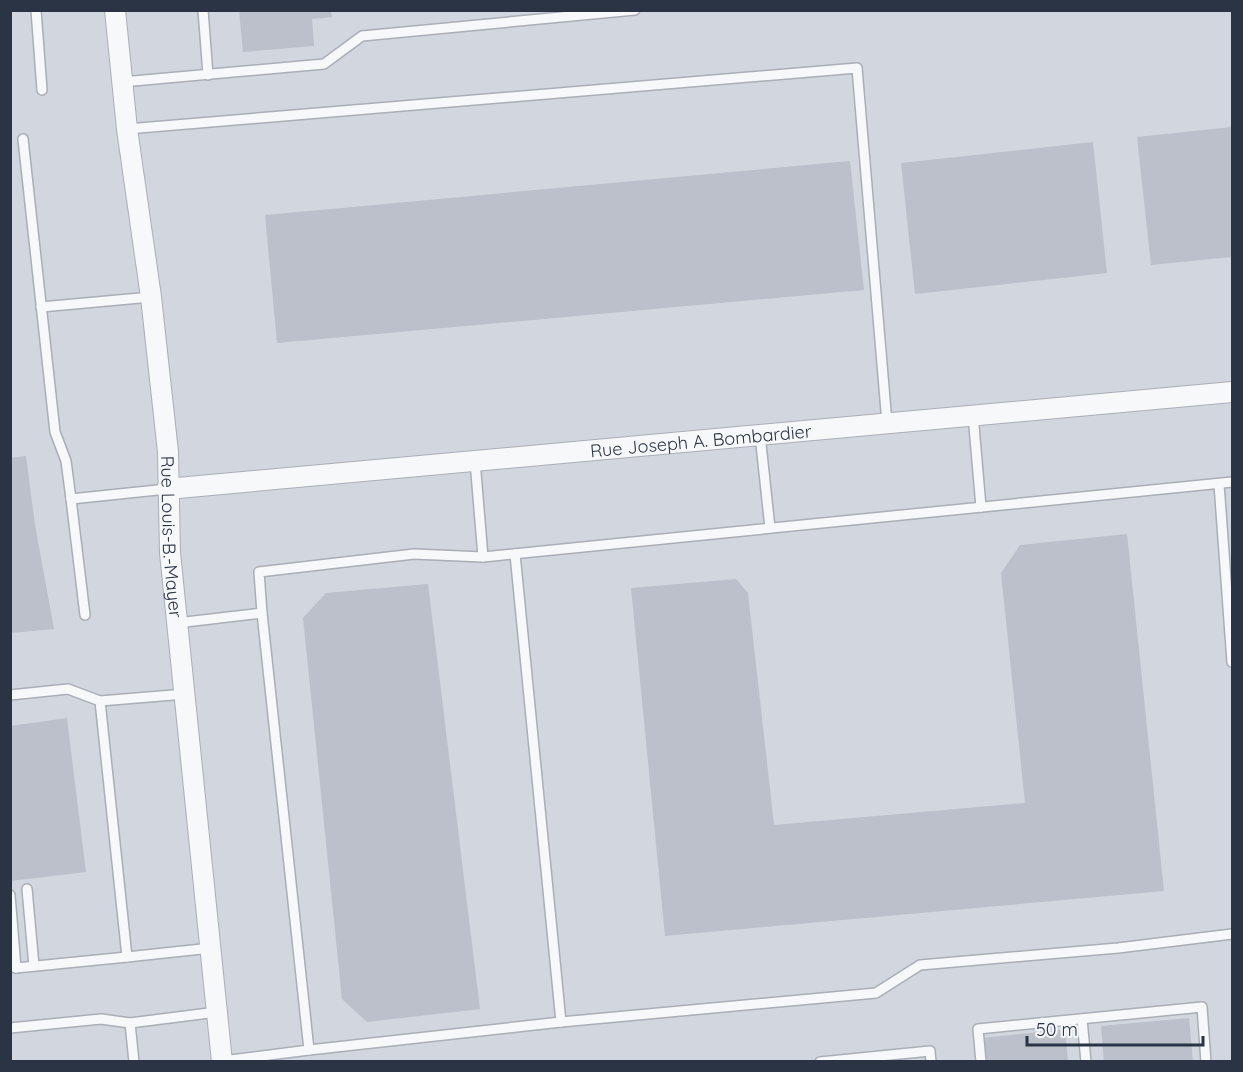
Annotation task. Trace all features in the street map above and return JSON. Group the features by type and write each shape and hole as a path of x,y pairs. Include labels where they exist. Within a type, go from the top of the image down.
{"street":[{"name":"Rue Louis-B.-Mayer","path":"115,10 127,129 151,297 168,452 170,553 222,1061"},
{"name":"Rue Joseph A. Bombardier","path":"167,489 1233,392"}],"lane":[{"path":"36,10 42,90"},
{"path":"202,10 208,75"},
{"path":"122,82 324,64 362,36 635,10"},
{"path":"127,129 856,68 887,423"},
{"path":"23,139 55,432 66,461 85,615"},
{"path":"41,307 151,297"},
{"path":"973,415 981,507"},
{"path":"760,435 770,528"},
{"path":"475,461 483,557"},
{"path":"309,1050 259,572 414,554 483,557 1233,482"},
{"path":"1219,484 1233,662"},
{"path":"71,499 167,489"},
{"path":"515,554 561,1023"},
{"path":"177,623 262,613"},
{"path":"10,695 68,689 100,701 185,694"},
{"path":"100,701 127,957"},
{"path":"27,889 34,966"},
{"path":"10,895 13,967 211,948"},
{"path":"222,1061 561,1023 876,993 920,965 1119,948 1233,934"},
{"path":"981,1062 978,1029 1202,1007 1206,1062"},
{"path":"10,1028 101,1019 130,1023 218,1012"},
{"path":"1082,1019 1086,1062"},
{"path":"130,1023 134,1062"},
{"path":"820,1062 930,1051 931,1062"}],"shaded area":[{"path":"11,11 1232,11 1232,1061 11,1061"}],"building":[{"path":"239,10 331,10 332,17 312,19 314,46 243,52"},
{"path":"1232,127 1232,257 1151,265 1137,137"},
{"path":"1093,142 1107,273 915,294 901,163"},
{"path":"850,161 864,290 277,343 265,215"},
{"path":"26,456 35,525 54,629 10,633 10,458"},
{"path":"1127,534 1164,891 665,936 631,588 736,579 748,593 774,825 1025,803 1001,573 1020,545"},
{"path":"428,584 480,1009 367,1022 342,999 303,618 326,593"},
{"path":"67,718 86,872 10,881 10,726"},
{"path":"1189,1018 1193,1062 1104,1062 1101,1026"},
{"path":"1065,1029 1068,1062 986,1062 983,1038"}]}
